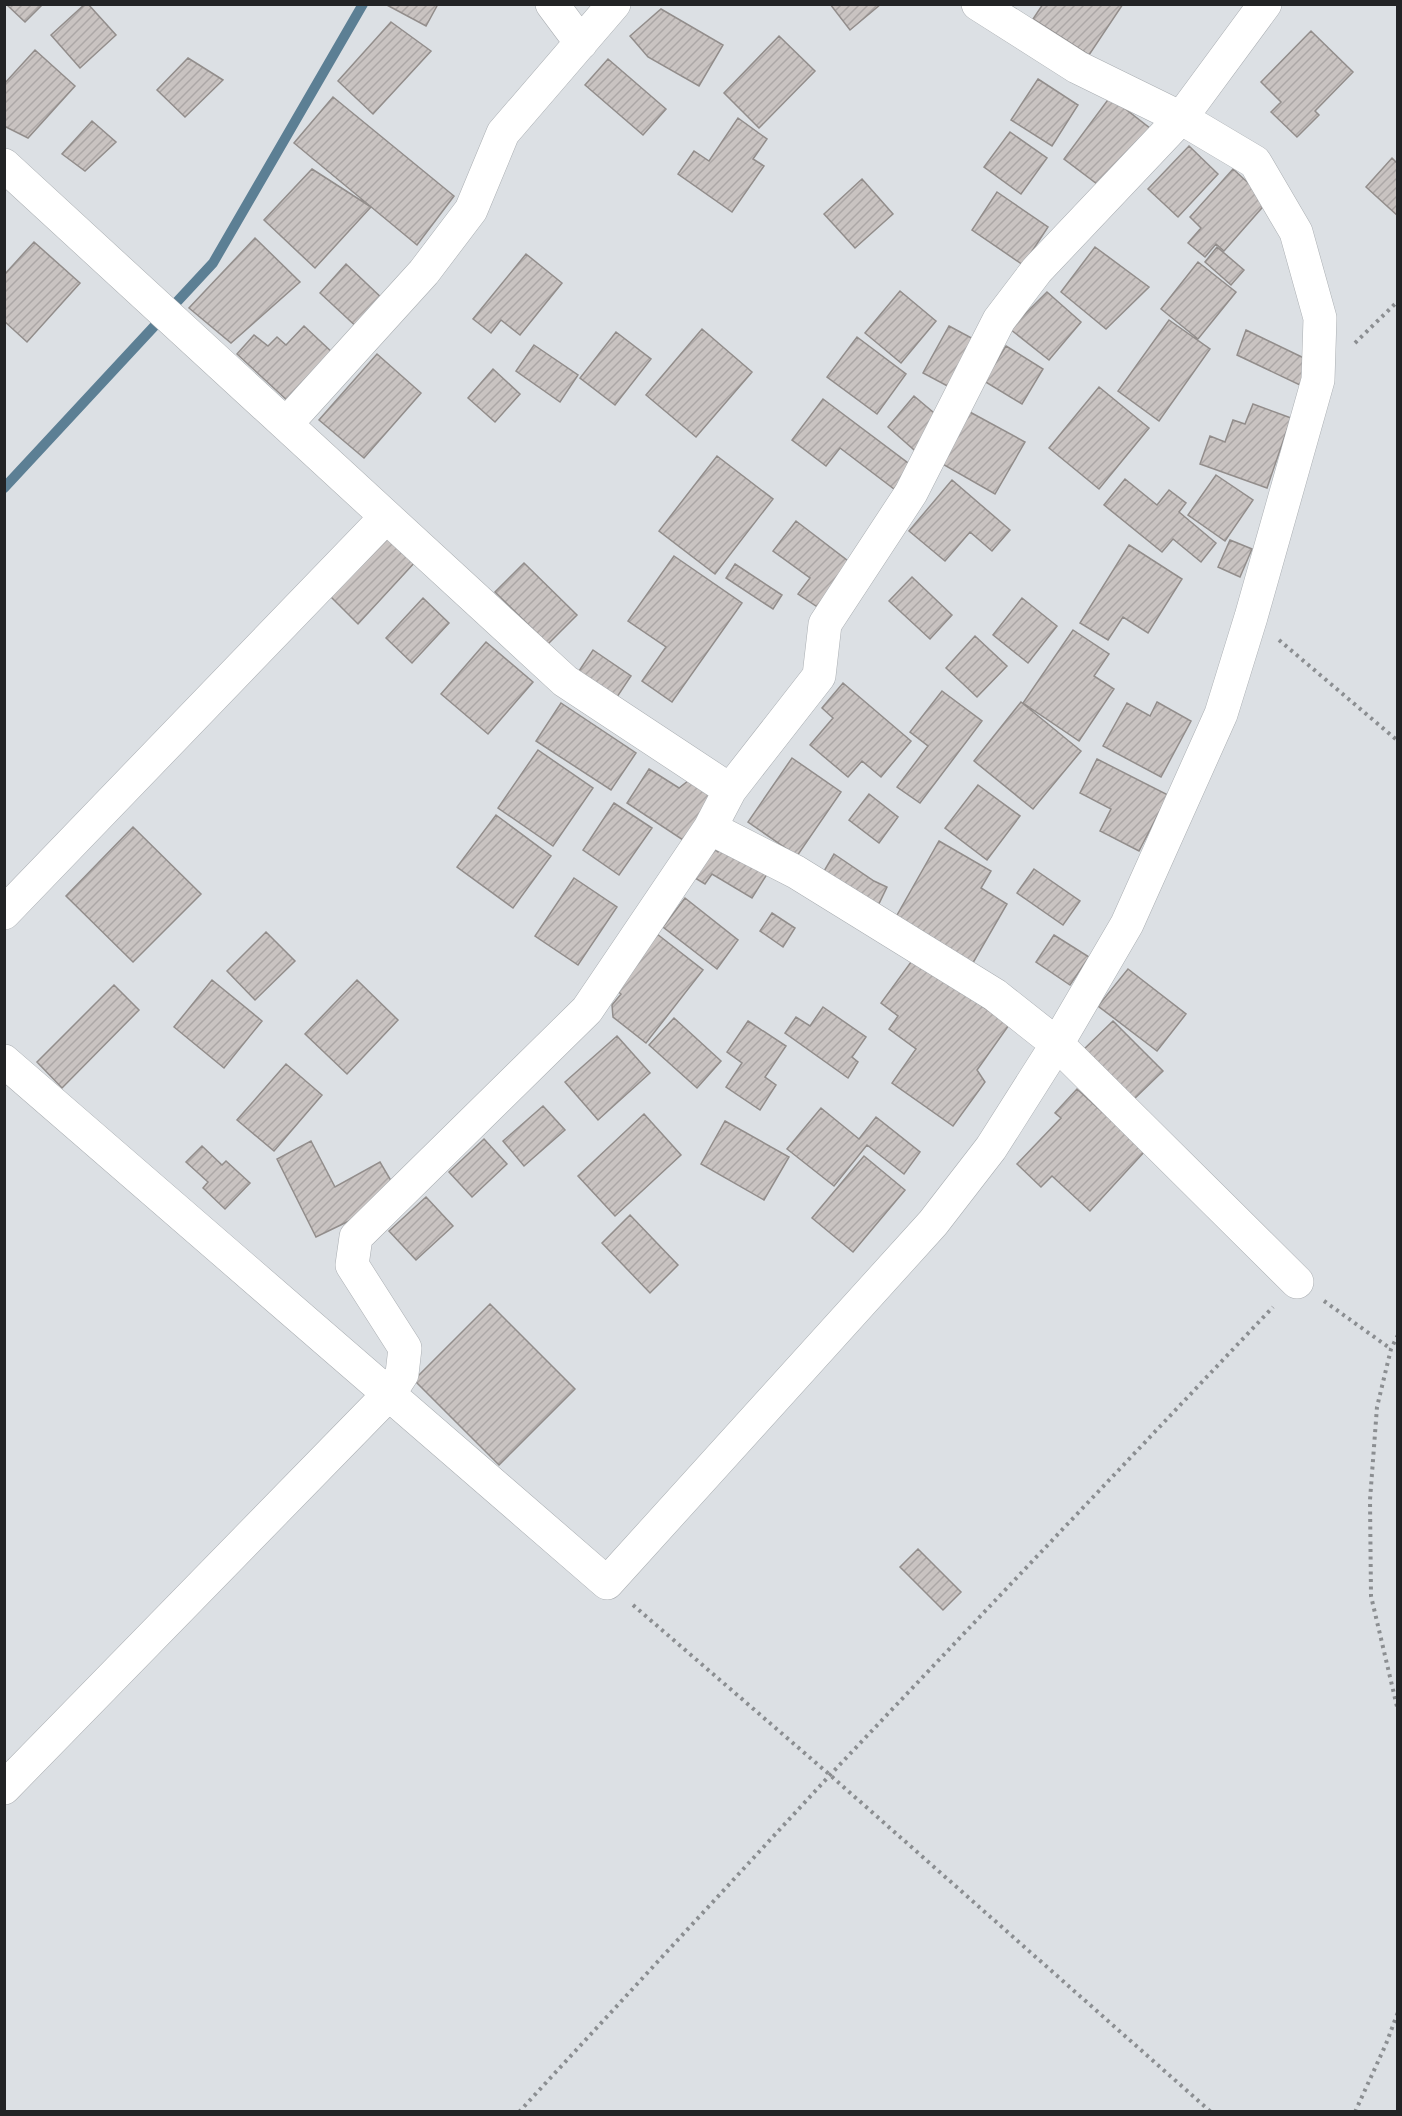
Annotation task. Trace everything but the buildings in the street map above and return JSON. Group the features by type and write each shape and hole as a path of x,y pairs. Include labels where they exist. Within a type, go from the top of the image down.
{"street":[{"path":"552,4 581,43"},
{"path":"286,423 424,272 471,210 503,133 614,4"},
{"path":"4,1061 607,1583 933,1223 991,1148 1057,1044 1132,914 1221,714 1318,380 1320,318 1296,232 1255,162 1181,118 1077,67 978,4"},
{"path":"4,1788 389,1394 402,1374 405,1348 352,1265 356,1237 587,1011 710,828 730,790 819,676 825,624 911,493 999,320 1037,270 1181,118 1265,4"},
{"path":"4,165 565,681 730,790"},
{"path":"4,913 386,518"},
{"path":"710,828 796,872 995,995 1057,1044 1297,1282"}],"path":[{"path":"1318,380 1398,301"},
{"path":"1251,617 1398,741"},
{"path":"519,2112 830,1775 1297,1282 1391,1349"},
{"path":"1398,1335 1391,1349 1377,1407 1370,1500 1371,1596 1398,1711"},
{"path":"607,1583 830,1775 1211,2112"},
{"path":"1355,2112 1398,2012"}],"waterway":[{"path":"4,488 213,263 363,4"}]}
